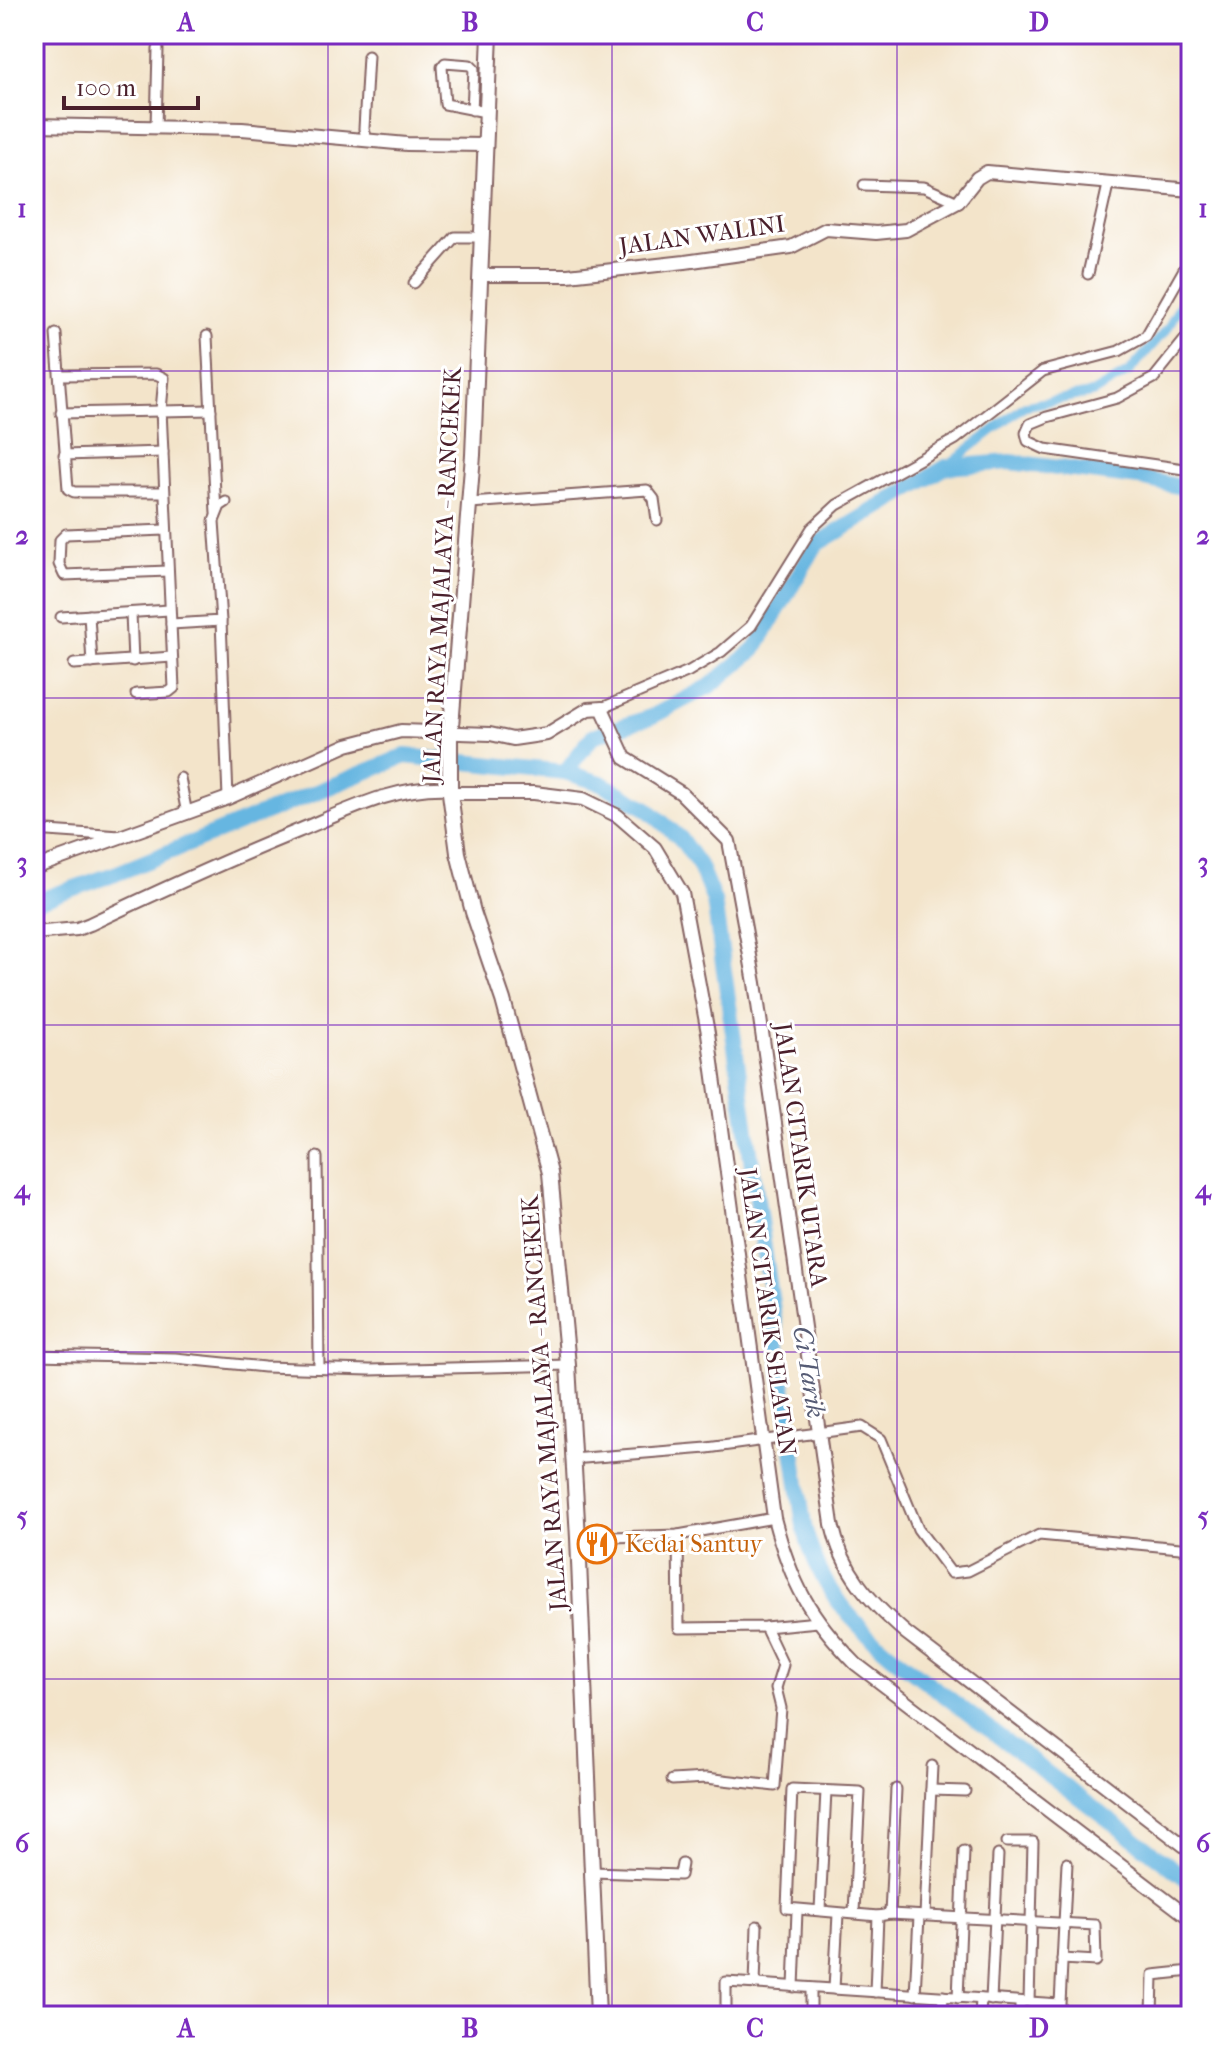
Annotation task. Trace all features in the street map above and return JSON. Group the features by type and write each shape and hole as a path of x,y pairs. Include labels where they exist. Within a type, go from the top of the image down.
{"main road":[{"name":"JALAN RAYA MAJALAYA - RANCEKEK","path":"490,34 479,111 485,145 480,275 470,503 450,736 450,785 458,853 473,912 503,1000 550,1173 568,1365 578,1538 598,2016"}],"street":[{"path":"156,128 158,49"},
{"path":"367,141 364,129 368,56"},
{"path":"445,63 470,65 474,69 479,111 444,102 442,67 445,63"},
{"path":"34,125 242,129 432,146 485,145"},
{"name":"JALAN WALINI","path":"480,275 568,275 791,247 826,229 895,233 918,226 958,202 977,178 987,172 1191,190"},
{"path":"864,185 924,187 958,202"},
{"path":"1088,274 1108,185"},
{"path":"414,283 455,237 481,237"},
{"path":"34,868 128,837 228,798 347,745 401,731 513,739 547,734 588,709 604,710 689,671 721,652 751,626 812,528 837,505 956,439 1043,371 1119,351 1146,336 1191,257"},
{"path":"1191,332 1154,378 1117,398 1030,424 1026,433 1028,441 1045,449 1191,470"},
{"path":"56,334 67,486 74,492 164,492"},
{"path":"207,336 228,798"},
{"path":"60,375 161,375 164,381 161,410 172,690 136,694"},
{"path":"61,413 211,410"},
{"path":"64,455 163,452"},
{"path":"470,503 647,490 654,499 657,520"},
{"path":"216,513 226,502"},
{"path":"165,530 66,534 60,540 59,564 64,575 168,571"},
{"path":"61,617 169,610"},
{"path":"131,613 133,661"},
{"path":"89,615 92,663"},
{"path":"171,624 221,621"},
{"path":"74,664 172,657"},
{"name":"JALAN CITARIK UTARA","path":"604,710 625,758 681,793 729,841 755,983 817,1433 837,1547 852,1577 906,1633 1191,1851"},
{"path":"180,778 187,814"},
{"name":"JALAN CITARIK SELATAN","path":"34,933 90,924 238,855 373,800 404,791 450,785 534,793 583,799 618,816 655,848 682,893 708,1033 766,1441 774,1518 790,1574 818,1622 856,1664 1191,1919"},
{"path":"34,830 128,837"},
{"path":"317,1157 319,1368"},
{"path":"34,1355 175,1358 264,1367 568,1365"},
{"path":"572,1459 766,1441 862,1427 876,1433 918,1529 951,1573 968,1571 1039,1535 1191,1549"},
{"path":"578,1538 678,1535 774,1518"},
{"path":"678,1535 679,1628 765,1627 818,1622"},
{"path":"672,1780 706,1778 775,1786 781,1708 776,1688 783,1665 765,1627"},
{"path":"915,1995 932,1766"},
{"path":"854,1912 860,1792 792,1789 786,1904 797,1911 1095,1925 1096,1961 1062,1959"},
{"path":"890,1914 896,1789"},
{"path":"931,1790 965,1791"},
{"path":"820,1910 826,1791"},
{"path":"1007,1842 1033,1842 1030,1923 1024,2002 1020,2016"},
{"path":"958,1998 964,1851"},
{"path":"980,2016 986,1999 995,1920 998,1855"},
{"path":"726,2016 726,1982 1060,2004 1067,1863"},
{"path":"593,1872 678,1875 682,1864"},
{"path":"794,1987 797,1911"},
{"path":"834,1989 838,1914"},
{"path":"875,1992 878,1916"},
{"path":"755,1984 757,1926"},
{"path":"1152,2016 1153,1975 1191,1971"},
{"path":"811,1988 811,2007"},
{"path":"942,2016 943,1996"}],"waterway":[{"path":"946,467 1024,406 1093,393 1129,372 1168,328 1191,283"},
{"path":"565,772 593,736 653,716 710,686 754,650 816,545 946,467 1010,462 1139,478 1191,489"},
{"name":"Ci Tarik","path":"34,902 120,872 405,756 565,772 601,783 646,808 680,838 699,865 714,901 804,1526 817,1565 835,1598 859,1626 890,1654 1191,1882"}],"place":[{"name":"Kedai Santuy","path":"597,1544"}]}
